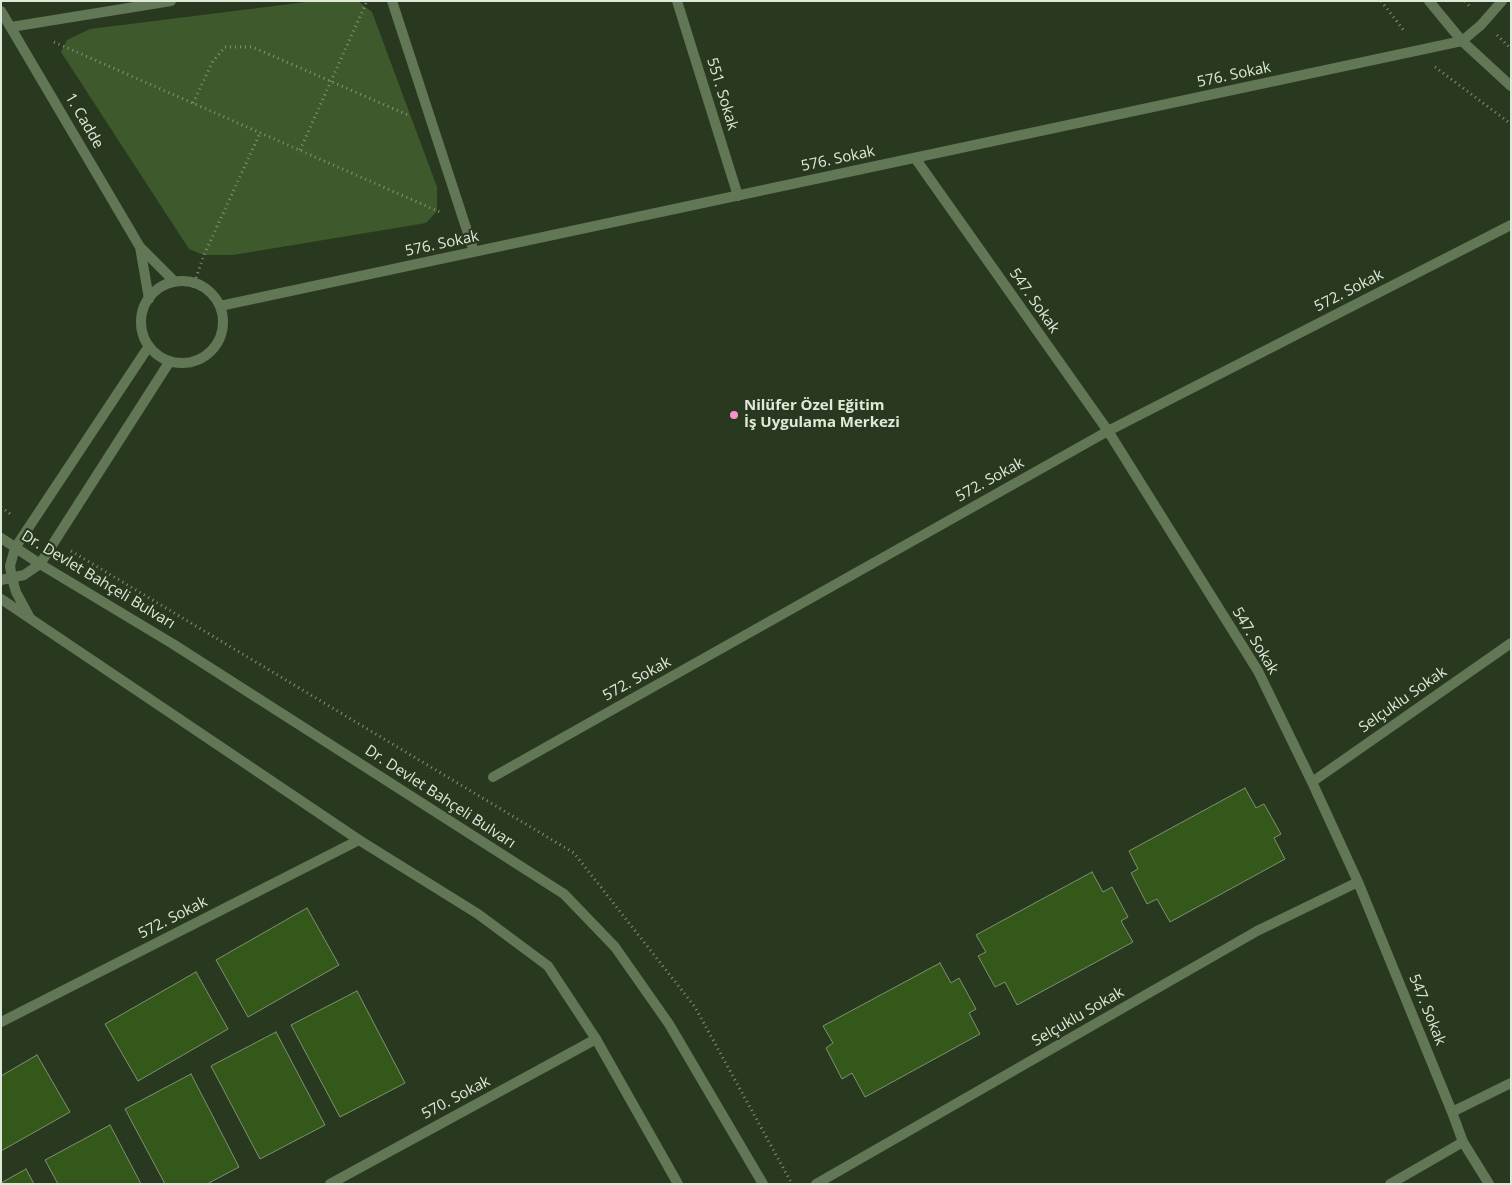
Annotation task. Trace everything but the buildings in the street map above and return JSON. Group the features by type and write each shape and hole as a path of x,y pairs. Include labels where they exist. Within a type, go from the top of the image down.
{"street":[{"path":"11,27 171,1"},
{"path":"392,1 474,252"},
{"name":"551. Sokak","path":"677,1 738,196"},
{"path":"1428,1 1462,41 1511,86"},
{"path":"1462,41 1481,25 1502,1"},
{"name":"1. Cadde","path":"1,10 140,247"},
{"name":"576. Sokak","path":"220,306 1462,41"},
{"name":"547. Sokak","path":"915,158 1108,431 1258,671 1358,882 1463,1142 1489,1184"},
{"name":"572. Sokak","path":"493,777 1108,431 1511,225"},
{"path":"140,247 174,282"},
{"path":"140,247 149,299"},
{"path":"174,282 194,283 202,286 212,294 220,306 223,319 222,332 216,345 208,354 196,361 183,363 170,361 158,356 149,346 143,334 141,320 144,307 151,295 163,286 174,282"},
{"path":"6,579 15,548 149,346"},
{"path":"6,579 24,575 40,564 170,361"},
{"name":"Dr. Devlet Bahçeli Bulvarı","path":"1,538 40,564 173,644 564,894 615,947 669,1024 763,1184"},
{"path":"6,579 16,592 30,618"},
{"path":"1,599 359,840 478,914 548,966 596,1039 678,1184"},
{"name":"Selçuklu Sokak","path":"1312,782 1511,643"},
{"name":"572. Sokak","path":"1,1022 359,840"},
{"name":"Selçuklu Sokak","path":"816,1184 1257,931 1358,882"},
{"name":"570. Sokak","path":"330,1184 596,1039"},
{"path":"1452,1112 1511,1083"},
{"path":"1390,1184 1463,1142"}],"path":[{"path":"300,150 367,1"},
{"path":"46,39 64,45 465,224"},
{"path":"193,103 213,61 225,47 252,47 411,116"},
{"path":"194,283 204,255 260,133"},
{"path":"54,542 574,853 695,1007 792,1184"}],"green space":[{"path":"314,1 358,1 372,12 437,187 437,211 426,223 233,255 204,255 189,249 61,52 67,40 90,29"}],"place":[{"name":"Nilüfer Özel Eğitim İş Uygulama Merkezi","path":"734,415"}]}
